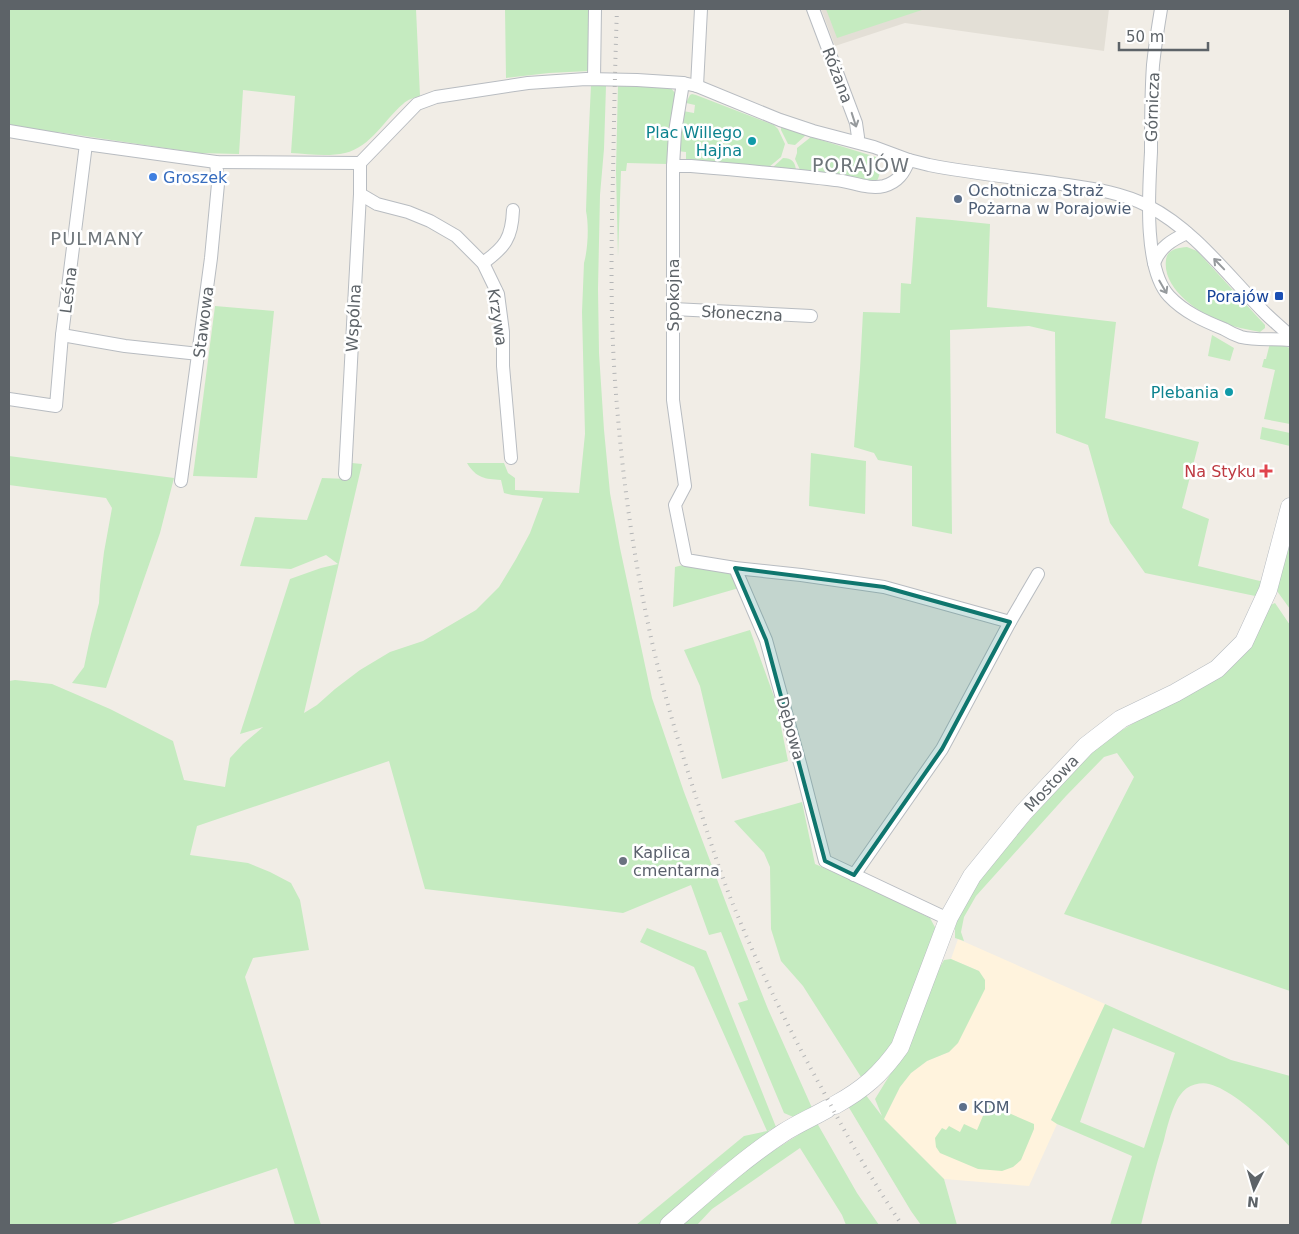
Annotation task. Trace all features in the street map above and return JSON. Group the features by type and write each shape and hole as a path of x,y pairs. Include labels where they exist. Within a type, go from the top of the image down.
{"street":[{"path":"594,79 595,9"},
{"path":"698,86 701,9"},
{"name":"Różana","path":"813,9 856,123 858,142"},
{"name":"Górnicza","path":"1161,9 1153,65 1149,206 1150,236 1159,280 1168,296 1190,314 1240,337 1290,340"},
{"path":"9,131 216,162 360,163 417,104 436,96 528,83 594,79 683,83 698,86 780,120 858,142 909,160 948,169 1096,189 1126,196 1149,206 1187,233 1290,336"},
{"name":"Spokojna","path":"683,83 675,132 673,166 673,400 685,486 675,505 686,560 735,568"},
{"name":"Leśna","path":"9,399 56,406 62,335 86,144"},
{"path":"673,166 826,178 873,187 883,186 900,178 909,160"},
{"name":"Stawowa","path":"182,481 211,258 218,184 216,162"},
{"name":"Wspólna","path":"345,474 360,163"},
{"name":"Krzywa","path":"360,194 377,204 423,218 456,236 483,263 498,294 503,332 503,366 511,458"},
{"path":"483,263 497,252 506,241 512,228 513,210"},
{"path":"1154,263 1157,255 1164,247 1187,233"},
{"name":"Słoneczna","path":"673,309 811,316"},
{"path":"62,335 125,346 199,354"},
{"name":"Mostowa","path":"669,1225 725,1176 764,1147 785,1132 836,1105 873,1079 887,1066 900,1047 948,919 972,876 1024,812 1086,746 1121,719 1175,693 1217,669 1244,642 1268,590 1290,507"},
{"path":"735,568 801,574 884,586 1010,622"},
{"name":"Dębowa","path":"735,568 766,640 825,860 948,919"},
{"path":"854,875 942,749 1038,574"}],"highlighted area":[{"path":"735,568 884,587 1010,622 942,749 854,875 825,861 766,640"}],"shaded area":[{"path":"821,9 1109,9 1104,51 905,23 835,46"},
{"path":"958,939 1105,1004 1051,1120 1057,1124 1029,1186 944,1179 884,1119 900,1087 911,1073 927,1061 949,1052 979,971 951,959"}],"green space":[{"path":"9,9 416,9 420,96 405,102 362,145 345,153 332,155 291,153 295,96 243,90 239,154 199,153 57,132 56,136 9,128"},
{"path":"505,9 589,9 589,71 506,78"},
{"path":"826,9 925,9 837,38"},
{"path":"591,85 606,86 600,195 598,289 599,353 610,493 652,698 684,792 729,911 768,1009 813,1110 798,1119 784,1113 738,1003 748,1000 721,932 709,935 691,885 623,913 425,889 389,761 197,826 190,855 248,863 270,872 291,883 300,900 309,950 253,958 245,977 321,1225 295,1225 277,1168 108,1225 9,1225 9,681 52,684 110,709 173,741 184,780 225,787 230,758 263,727 240,734 290,579 338,564 326,555 291,569 240,566 255,517 307,520 322,478 348,479 352,463 362,464 304,713 317,705 360,670 390,652 423,641 476,610 499,587 530,533 543,498 504,493 501,480 477,475 467,463 504,463 508,473 515,478 515,490 579,493 585,434 582,312 584,263 588,237 586,211"},
{"path":"618,85 670,87 675,93 667,164 627,163 626,171 621,171 618,257 616,171"},
{"name":"Plac Willego Hajna","path":"692,94 774,125 785,144 781,157 769,167 686,161 686,152 677,151 683,111 694,113 695,105 686,103"},
{"path":"781,127 806,135 795,145 788,144"},
{"path":"811,137 876,157 880,170 876,182 801,172 795,159 797,148"},
{"path":"783,158 793,161 796,170 772,168"},
{"path":"916,217 990,224 987,307 1116,322 1105,418 1199,442 1182,508 1209,519 1198,566 1264,582 1260,597 1145,573 1110,523 1088,445 1056,433 1055,332 1029,326 950,330 952,534 912,526 912,466 878,460 874,453 854,447 863,312 900,313 901,283 911,284"},
{"path":"1187,247 1197,251 1265,325 1265,328 1260,332 1222,323 1203,313 1184,299 1170,281 1166,271 1166,260 1168,253 1171,251"},
{"path":"215,306 274,311 257,478 193,476"},
{"path":"1212,335 1234,348 1230,361 1208,356"},
{"path":"1272,342 1290,348 1290,424 1264,419 1275,370 1262,367"},
{"path":"1262,427 1290,433 1290,446 1260,439"},
{"path":"811,453 866,461 865,514 809,506"},
{"path":"9,456 174,478 160,533 106,688 72,683 84,667 99,603 104,552 112,508 106,498 9,485"},
{"path":"1290,534 1290,609 1277,591 1277,584"},
{"path":"687,564 733,571 739,588 673,607 675,567"},
{"path":"1275,603 1290,625 1290,991 1064,914 1134,777 1117,753 1104,757 1066,796 976,896 964,917 961,932 964,941 955,938 955,928 959,913 970,891 1078,766 1107,739 1178,697 1268,606"},
{"path":"750,630 776,702 788,761 722,779 700,686 684,650"},
{"path":"802,802 815,864 930,918 937,931 895,1043 873,1072 861,1077 803,986 781,961 771,929 770,867 764,853 734,821"},
{"path":"647,928 706,951 776,1127 768,1131 768,1133 715,1172 661,1225 636,1225 744,1136 767,1131 694,967 640,942"},
{"path":"951,959 979,971 985,980 985,989 958,1043 949,1052 927,1061 911,1073 900,1087 884,1119 944,1179 957,1225 921,1225 848,1106 865,1094 882,1116 875,1099 907,1050 929,987 944,960"},
{"path":"1105,1004 1231,1060 1290,1076 1290,1147 1252,1111 1219,1088 1201,1083 1192,1085 1184,1090 1177,1100 1169,1120 1141,1225 1110,1225 1132,1156 1051,1120","holes":["1113,1028 1175,1053 1144,1148 1080,1122"]},
{"path":"988,1104 1034,1124 1034,1129 1021,1160 1013,1167 1002,1171 978,1169 940,1153 936,1147 935,1138 942,1128 946,1130 949,1126 960,1132 964,1124 977,1130"},
{"path":"817,1123 857,1193 879,1225 846,1225 842,1215 800,1148 712,1209 697,1225 681,1225 751,1165"}],"railway":[{"path":"617,9 612,262 615,377 619,435 630,520 644,605 655,654 676,734 707,833 750,946 784,1017 830,1105 902,1225"}],"place":[{"name":"Plac Willego Hajna","path":"752,141"},
{"name":"Groszek","path":"153,177"},
{"name":"Ochotnicza Straż Pożarna w Porajowie","path":"958,199"},
{"name":"Porajów","path":"1279,296"},
{"name":"Plebania","path":"1229,392"},
{"name":"Na Styku","path":"1266,471"},
{"name":"Kaplica cmentarna","path":"623,861"},
{"name":"KDM","path":"963,1107"}],"district":[{"name":"PORAJÓW","path":"861,165"},
{"name":"PULMANY","path":"97,239"}]}
